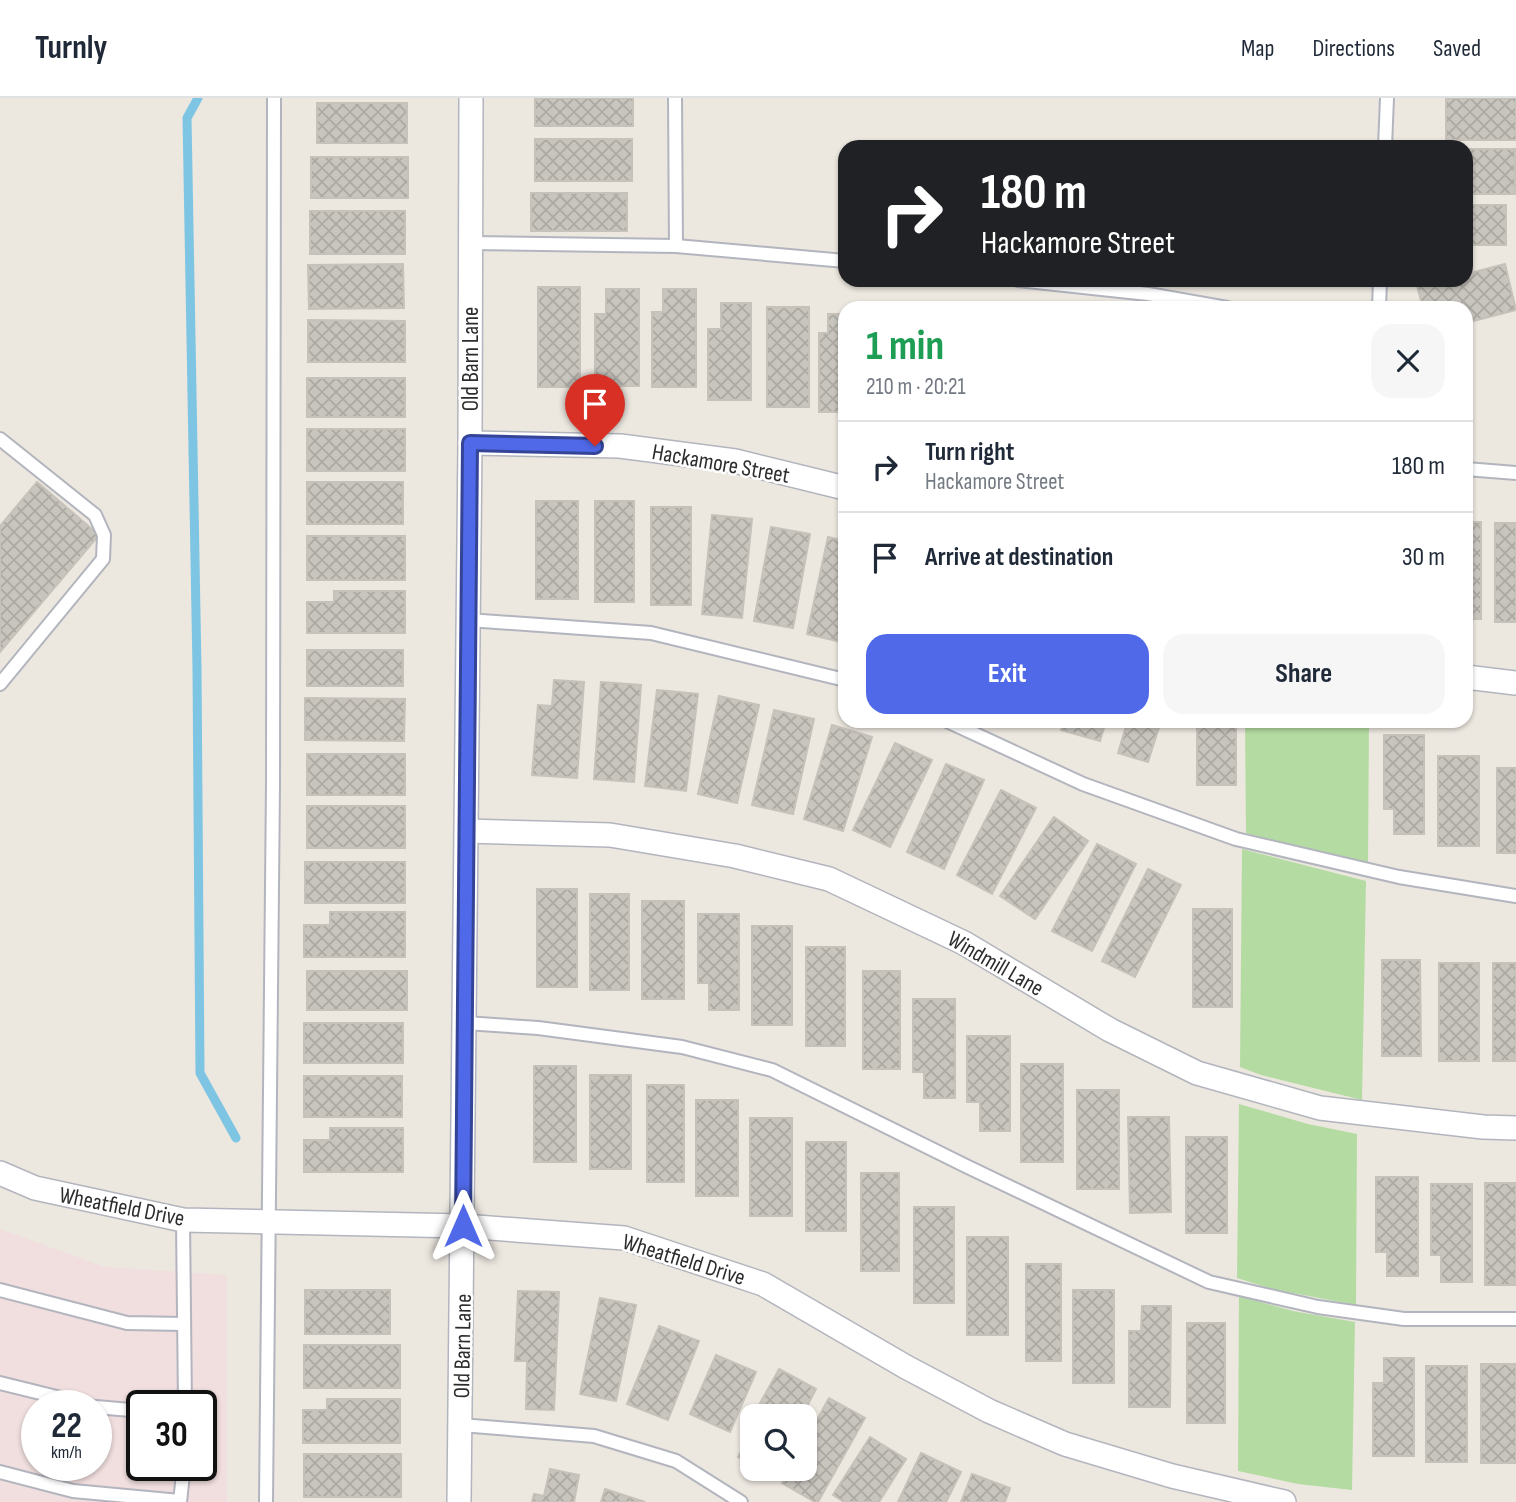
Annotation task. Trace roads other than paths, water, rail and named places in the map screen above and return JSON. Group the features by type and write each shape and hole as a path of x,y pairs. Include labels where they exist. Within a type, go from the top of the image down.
{"street":[{"name":"Old Barn Lane","path":"459,1502 467,831 471,98"},
{"name":"Hackamore Street","path":"470,443 620,446 735,461 838,486"},
{"path":"1473,678 1516,683"},
{"name":"Windmill Lane","path":"467,831 610,835 735,856 829,879 964,943 1110,1030 1197,1073 1320,1108 1483,1127 1516,1128"},
{"name":"Wheatfield Drive","path":"0,1173 35,1188 183,1220 463,1226 624,1238 763,1284 941,1386 989,1411 1065,1444 1172,1476 1284,1502"}],"lane":[{"path":"266,1502 273,783 274,98"},
{"path":"675,98 676,246"},
{"path":"1385,140 1387,98"},
{"path":"470,243 676,246 838,260"},
{"path":"1083,287 1188,301"},
{"path":"0,439 95,515 104,535 103,559 0,684"},
{"path":"1473,470 1516,473"},
{"path":"468,620 652,634 838,678"},
{"path":"962,728 1083,784 1236,839 1399,877 1516,896"},
{"path":"465,1023 538,1028 682,1047 772,1070 1209,1282 1318,1307 1404,1319 1516,1319"},
{"path":"183,1220 185,1390"},
{"path":"0,1290 127,1323 184,1324"},
{"path":"0,1383 28,1390"},
{"path":"461,1425 594,1436 676,1461 741,1502"},
{"path":"0,1472 74,1491 180,1501 182,1481"}],"waterway":[{"path":"198,98 187,118 197,669 200,1073 236,1138"}]}
